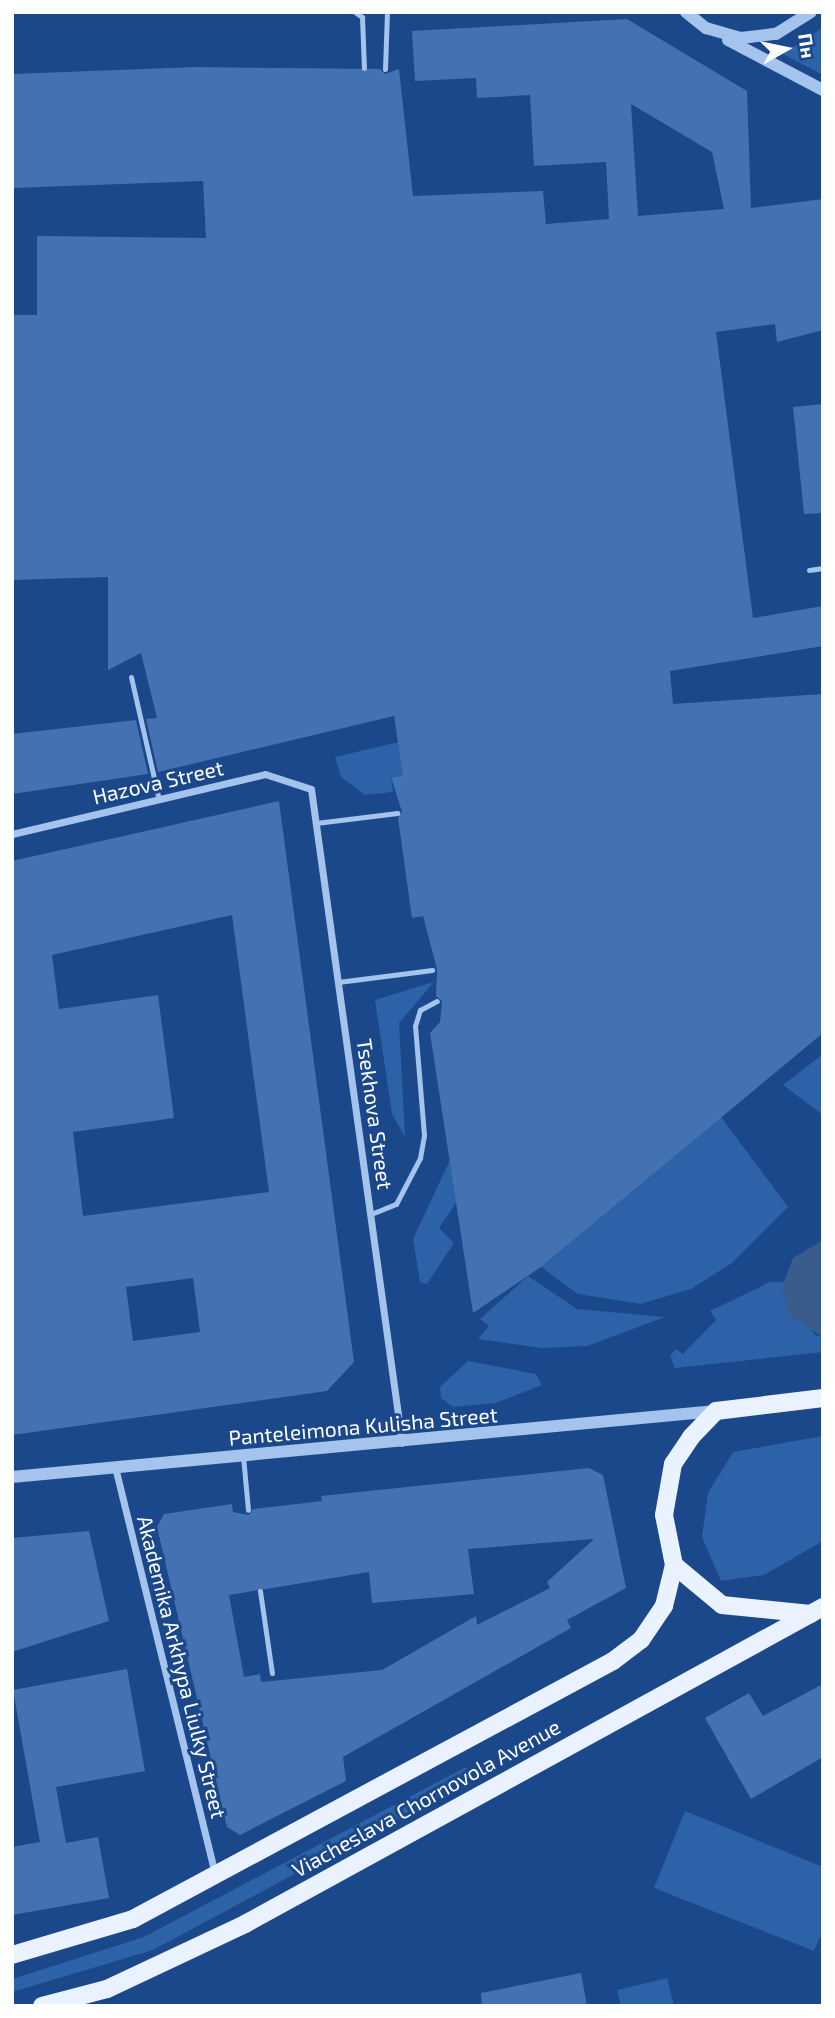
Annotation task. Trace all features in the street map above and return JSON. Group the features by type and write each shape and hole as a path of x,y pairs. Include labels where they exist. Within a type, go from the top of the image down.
{"main road":[{"path":"817,1611 722,1605 674,1564 664,1515 673,1464 716,1411 823,1398"},
{"name":"Viacheslava Chornovola Avenue","path":"12,1955 88,1937 215,1876 613,1661 641,1640 664,1606 674,1564"},
{"name":"Viacheslava Chornovola Avenue","path":"49,2005 107,1989 233,1930 817,1611"}],"street":[{"path":"686,12 706,28 823,90"},
{"path":"706,28 741,38 776,34 811,12"},
{"name":"Hazova Street","path":"12,834 265,774 311,789"},
{"name":"Tsekhova Street","path":"311,789 402,1444"},
{"name":"Panteleimona Kulisha Street","path":"12,1477 115,1466 402,1444 716,1411"},
{"name":"Akademika Arkhypa Liulky Street","path":"115,1466 215,1876"}],"lane":[{"path":"355,12 362,17 364,68"},
{"path":"385,69 387,12"},
{"path":"809,570 823,568"},
{"path":"131,677 159,800"},
{"path":"316,823 397,813"},
{"path":"338,982 432,970"},
{"path":"371,1214 396,1205 419,1158 424,1135 415,1026 419,1010 437,1001"},
{"path":"243,1456 248,1510"},
{"path":"260,1591 272,1673"}],"shaded area":[{"path":"823,27 823,75 777,51 798,45"},
{"path":"403,741 403,776 391,777 393,792 365,795 341,777 335,757"},
{"path":"434,982 399,1023 405,1137 392,1114 375,1000"},
{"path":"823,1054 823,1115 783,1085"},
{"path":"721,1117 788,1207 732,1263 691,1289 641,1304 578,1294 541,1267"},
{"path":"450,1160 456,1203 439,1228 454,1243 427,1284 420,1282 413,1239"},
{"path":"823,1240 823,1337 790,1316 782,1287 793,1258"},
{"path":"528,1276 577,1309 665,1317 587,1346 542,1348 478,1339 489,1326 480,1319"},
{"path":"770,1282 783,1282 815,1335 823,1337 823,1352 675,1368 670,1356 676,1349 683,1354 716,1320 710,1311"},
{"path":"468,1361 536,1374 542,1385 496,1403 453,1407 441,1398 440,1387"},
{"path":"823,1436 823,1541 764,1575 721,1581 702,1537 708,1493 733,1452"},
{"path":"466,1767 475,1777 153,1950 12,1992 12,1979 144,1937"},
{"path":"685,1811 823,1867 823,1930 814,1951 654,1888"},
{"path":"667,1978 674,2006 621,2006 617,1990"}],"building":[{"path":"627,19 747,91 751,208 823,199 823,330 777,342 775,324 716,332 753,618 823,606 823,646 670,671 673,704 823,694 823,1033 541,1267 473,1313 430,1033 440,1022 442,1001 436,996 437,969 423,916 412,918 398,818 402,812 391,777 403,776 394,716 158,772 146,719 157,718 141,653 108,670 108,577 12,580 12,315 37,315 37,236 206,238 203,181 12,188 12,74 196,67 380,69 385,74 399,69 413,196 543,191 546,224 609,219 606,162 534,166 530,95 477,98 476,78 415,81 412,31","holes":["631,104 712,152 724,209 638,216"]},
{"path":"823,404 823,513 804,514 793,407"},
{"path":"136,720 148,774 12,794 12,734"},
{"path":"279,801 354,1362 327,1391 12,1435 12,861","holes":["232,915 269,1192 83,1216 73,1132 174,1118 158,995 59,1009 52,955","193,1278 200,1332 133,1341 126,1287"]},
{"path":"589,1468 603,1475 626,1588 567,1620 571,1628 343,1757 346,1781 240,1835 227,1827 157,1527 164,1514 232,1504 233,1512 249,1515 253,1509 322,1501 321,1496","holes":["594,1539 547,1582 550,1588 477,1625 476,1616 382,1670 261,1682 260,1674 244,1677 229,1595 369,1572 372,1603 474,1594 468,1549"]},
{"path":"89,1531 109,1621 12,1652 12,1538"},
{"path":"127,1669 145,1771 56,1787 66,1843 98,1837 109,1898 12,1915 12,1847 40,1842 13,1690"},
{"path":"823,1684 823,1757 751,1799 705,1718 749,1693 763,1716"},
{"path":"581,1973 587,2006 482,2006 481,1993"}]}
